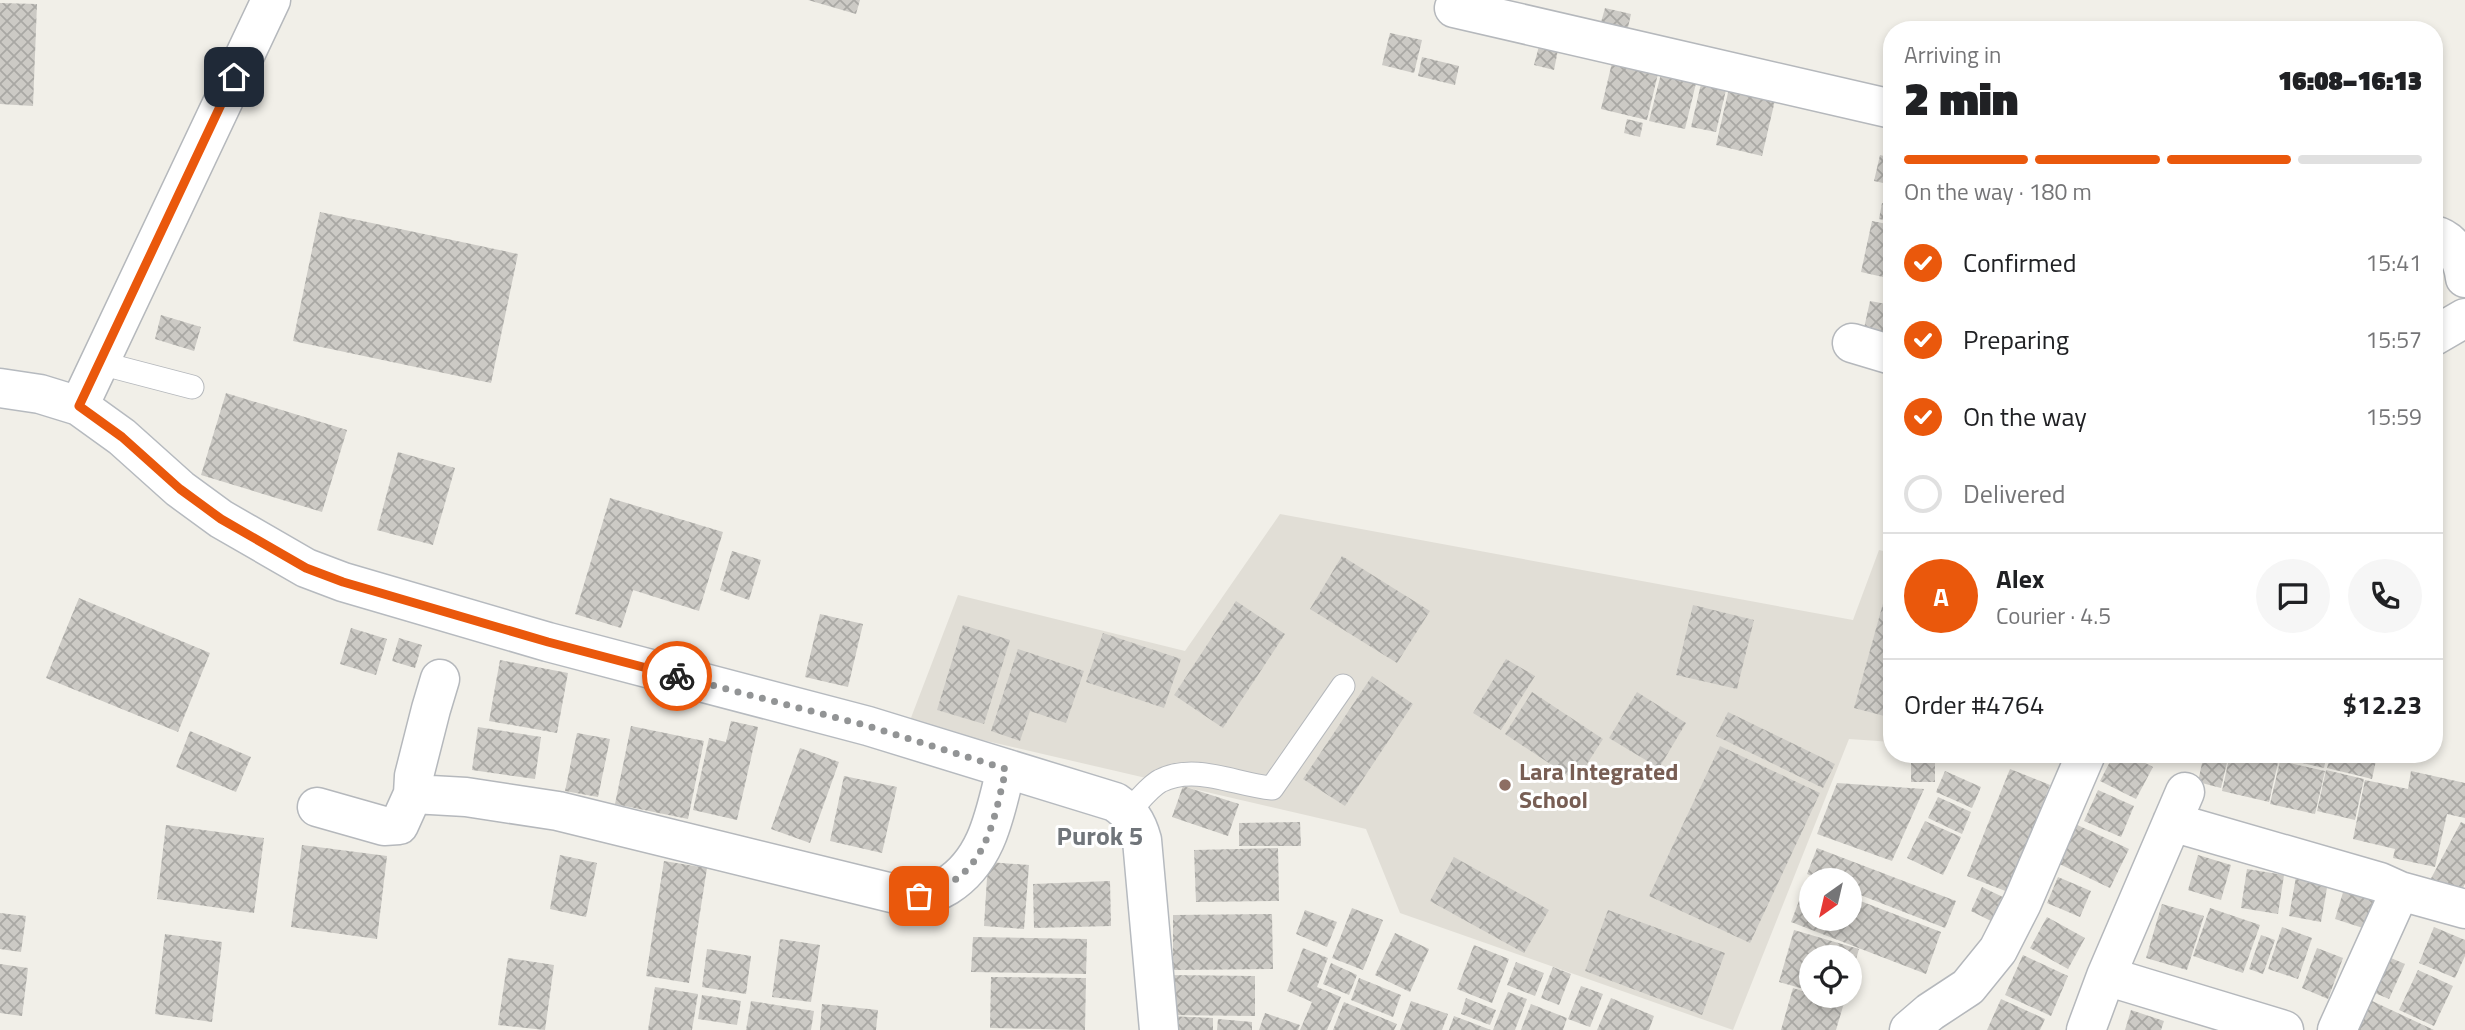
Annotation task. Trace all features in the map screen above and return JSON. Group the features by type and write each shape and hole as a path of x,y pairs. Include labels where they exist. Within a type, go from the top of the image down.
{"street":[{"path":"79,406 271,0"},
{"path":"1454,8 1883,107"},
{"path":"2443,237 2456,251 2463,265 2465,278"},
{"path":"2443,331 2465,318"},
{"path":"1852,343 1883,352"},
{"path":"0,388 40,394 79,406 122,437 180,489 221,519 306,568 343,582 548,642 868,726 1115,802 1129,811 1137,823 1142,840 1159,1030"},
{"path":"317,807 384,826 399,825 413,794 423,740 440,679"},
{"path":"1909,1030 1930,1012 1968,987 1998,950 2022,903 2082,763"},
{"path":"413,794 466,797 558,811 896,894 919,896 940,891 958,879 973,864 992,825 1006,769"},
{"path":"2086,1030 2106,976 2178,807 2400,891 2465,909"},
{"path":"2337,1030 2400,891"},
{"path":"2106,976 2284,1030"}],"lane":[{"path":"100,363 192,387"},
{"path":"1129,811 1159,782 1184,772 1272,788 1343,686"}],"shaded area":[{"name":"Lara Integrated School","path":"1280,514 1853,620 1879,550 1883,551 1883,741 1849,739 1733,1030 1400,913 1366,829 909,723 958,595 1185,651"}],"building":[{"path":"808,0 860,0 856,14"},
{"path":"0,3 37,4 33,106 0,104"},
{"path":"1605,8 1631,14 1627,32 1600,26"},
{"path":"1390,33 1422,40 1414,73 1382,65"},
{"path":"1539,46 1558,50 1554,70 1534,65"},
{"path":"1615,50 1661,61 1647,120 1601,109"},
{"path":"1422,57 1459,66 1455,85 1418,76"},
{"path":"1662,70 1697,79 1685,129 1649,121"},
{"path":"1701,84 1726,90 1716,132 1691,127"},
{"path":"1730,84 1776,96 1762,156 1716,145"},
{"path":"1627,119 1643,123 1640,137 1624,133"},
{"path":"1880,155 1883,156 1883,183 1874,181"},
{"path":"1882,203 1883,220 1879,219"},
{"path":"320,212 518,254 491,383 293,341"},
{"path":"1872,221 1883,223 1883,277 1861,272"},
{"path":"1870,301 1883,303 1883,346 1861,342"},
{"path":"161,315 201,327 194,351 155,339"},
{"path":"226,393 347,430 322,512 201,475"},
{"path":"398,452 455,468 433,545 377,530"},
{"path":"610,498 723,532 699,611 633,590 621,628 575,614"},
{"path":"732,551 761,560 749,600 720,590"},
{"path":"1342,556 1430,611 1397,663 1310,609"},
{"path":"79,598 210,653 178,732 46,678"},
{"path":"1236,601 1285,634 1223,728 1174,695"},
{"path":"1883,603 1883,716 1854,708"},
{"path":"1693,605 1754,620 1737,689 1676,675"},
{"path":"820,614 863,624 848,687 805,677"},
{"path":"963,625 1010,640 984,724 937,710"},
{"path":"351,628 387,639 376,675 340,664"},
{"path":"1103,633 1181,659 1164,708 1086,682"},
{"path":"399,638 422,645 415,668 392,661"},
{"path":"1018,649 1084,671 1066,723 1030,711 1020,741 991,731"},
{"path":"1506,659 1535,676 1501,730 1473,713"},
{"path":"500,660 568,673 557,733 489,721"},
{"path":"1372,676 1413,704 1345,806 1303,779"},
{"path":"1532,692 1603,739 1576,781 1505,734"},
{"path":"1637,692 1686,723 1659,768 1609,738"},
{"path":"1728,712 1835,764 1823,788 1716,736"},
{"path":"731,721 758,727 737,820 693,810 709,738 726,742"},
{"path":"631,726 704,741 688,819 615,804"},
{"path":"478,727 541,737 535,779 472,770"},
{"path":"190,731 251,757 236,792 176,767"},
{"path":"577,733 610,739 598,797 565,791"},
{"path":"1720,746 1820,793 1750,943 1649,896"},
{"path":"800,748 839,762 810,843 771,829"},
{"path":"1911,763 1935,763 1935,782 1911,782"},
{"path":"2109,763 2145,763 2153,767 2136,799 2100,781"},
{"path":"2202,763 2227,763 2221,788 2198,782"},
{"path":"2228,763 2278,763 2269,802 2222,791"},
{"path":"2280,763 2325,771 2315,814 2270,804"},
{"path":"2302,763 2325,763 2324,768"},
{"path":"2328,763 2375,763 2372,779 2327,768"},
{"path":"2010,769 2050,785 2008,892 1967,876"},
{"path":"2326,770 2364,779 2355,820 2317,811"},
{"path":"1945,771 1981,787 1972,808 1936,792"},
{"path":"2411,771 2465,783 2465,818 2447,814 2435,867 2393,858 2395,849 2353,839 2365,780 2408,789"},
{"path":"844,776 897,787 882,853 830,841"},
{"path":"1837,783 1924,789 1892,861 1817,834"},
{"path":"1183,786 1239,804 1228,836 1172,817"},
{"path":"2098,790 2134,806 2121,837 2084,821"},
{"path":"1938,797 1971,812 1962,834 1928,818"},
{"path":"1925,821 1961,837 1943,875 1907,858"},
{"path":"1300,822 1301,846 1239,846 1239,823"},
{"path":"2071,822 2129,849 2110,888 2053,861"},
{"path":"2461,822 2465,824 2465,884 2457,899 2428,884"},
{"path":"166,825 264,838 254,913 157,899"},
{"path":"302,845 387,856 377,939 291,927"},
{"path":"1278,848 1279,901 1196,902 1194,850"},
{"path":"1817,848 1956,901 1945,928 1862,896 1862,868 1809,868"},
{"path":"560,855 597,863 586,917 550,909"},
{"path":"2198,855 2231,865 2221,900 2188,890"},
{"path":"1454,857 1549,910 1524,953 1430,901"},
{"path":"664,861 707,868 689,983 646,976"},
{"path":"988,862 1029,865 1024,929 984,926"},
{"path":"2247,869 2284,875 2278,914 2241,908"},
{"path":"2058,877 2091,891 2080,917 2047,903"},
{"path":"2296,877 2328,882 2321,922 2289,916"},
{"path":"2347,879 2378,888 2366,929 2335,919"},
{"path":"1110,881 1111,926 1034,928 1033,884"},
{"path":"1982,887 2007,899 1995,923 1971,911"},
{"path":"1799,901 1799,925 1791,922"},
{"path":"1862,902 1941,932 1926,974 1862,949 1862,945 1851,945 1814,931 1862,931"},
{"path":"2162,904 2204,916 2187,970 2146,958"},
{"path":"1352,908 1383,920 1363,970 1332,958"},
{"path":"2210,908 2260,925 2243,973 2193,956"},
{"path":"1305,910 1337,922 1327,947 1296,934"},
{"path":"1608,910 1725,953 1702,1015 1585,971"},
{"path":"0,913 26,916 21,952 0,949"},
{"path":"1272,914 1273,969 1173,970 1173,915"},
{"path":"2047,917 2085,938 2068,969 2030,948"},
{"path":"2282,927 2312,938 2298,979 2268,969"},
{"path":"2434,927 2465,940 2465,956 2455,978 2419,963"},
{"path":"1794,930 1845,945 1799,945 1799,988 1779,982"},
{"path":"1395,933 1429,949 1410,992 1375,975"},
{"path":"165,934 222,942 212,1022 155,1014"},
{"path":"2261,935 2275,940 2263,974 2249,969"},
{"path":"973,937 1087,939 1086,974 971,972"},
{"path":"780,939 820,945 811,1002 772,997"},
{"path":"1474,945 1509,959 1492,1003 1457,989"},
{"path":"1303,948 1328,958 1317,987 1341,997 1327,1030 1300,1030 1312,1002 1287,991"},
{"path":"2317,948 2343,958 2328,999 2302,988"},
{"path":"707,949 751,956 746,994 702,987"},
{"path":"2023,955 2068,976 2051,1016 2005,995"},
{"path":"2384,955 2405,964 2389,999 2368,990"},
{"path":"508,958 554,965 545,1030 498,1025"},
{"path":"1516,962 1544,973 1535,996 1507,985"},
{"path":"1331,963 1357,975 1349,995 1323,984"},
{"path":"0,964 28,968 22,1016 0,1013"},
{"path":"1553,967 1571,974 1559,1005 1541,998"},
{"path":"2418,970 2453,986 2434,1026 2399,1010"},
{"path":"1166,975 1255,976 1255,1016 1166,1015"},
{"path":"991,977 1086,978 1085,1030 990,1028"},
{"path":"1359,978 1401,995 1393,1017 1351,1000"},
{"path":"1581,986 1603,994 1590,1027 1568,1019"},
{"path":"655,987 698,994 692,1030 648,1030"},
{"path":"1793,988 1799,990 1799,1008 1843,1008 1836,1030 1781,1030"},
{"path":"1508,992 1527,999 1515,1030 1493,1030"},
{"path":"702,995 741,1001 737,1025 698,1019"},
{"path":"1466,998 1496,1010 1490,1025 1461,1014"},
{"path":"1611,998 1654,1016 1649,1030 1597,1030"},
{"path":"2001,999 2045,1019 2040,1030 1987,1030"},
{"path":"2370,1000 2434,1030 2357,1030"},
{"path":"751,1001 814,1011 811,1030 746,1030"},
{"path":"1411,1001 1448,1014 1442,1030 1400,1030"},
{"path":"1344,1002 1397,1024 1394,1030 1333,1030"},
{"path":"822,1004 878,1010 876,1030 820,1030"},
{"path":"1531,1004 1567,1018 1563,1030 1521,1030"},
{"path":"2131,1010 2164,1021 2161,1030 2125,1030"},
{"path":"1265,1013 1300,1025 1298,1030 1259,1030"},
{"path":"1169,1016 1213,1018 1213,1030 1168,1030"},
{"path":"1454,1016 1491,1030 1449,1030"},
{"path":"1218,1019 1252,1022 1252,1030 1217,1030"}],"way so far":[{"path":"677,676 868,726 1006,769 992,825 973,864 958,879 940,891 919,896"}],"place":[{"name":"Lara Integrated School","path":"1505,785"}],"district":[{"name":"Purok 5","path":"1100,835"}],"route":[{"path":"234,77 79,406 122,437 180,489 221,519 306,568 343,582 548,642 677,676"}]}
